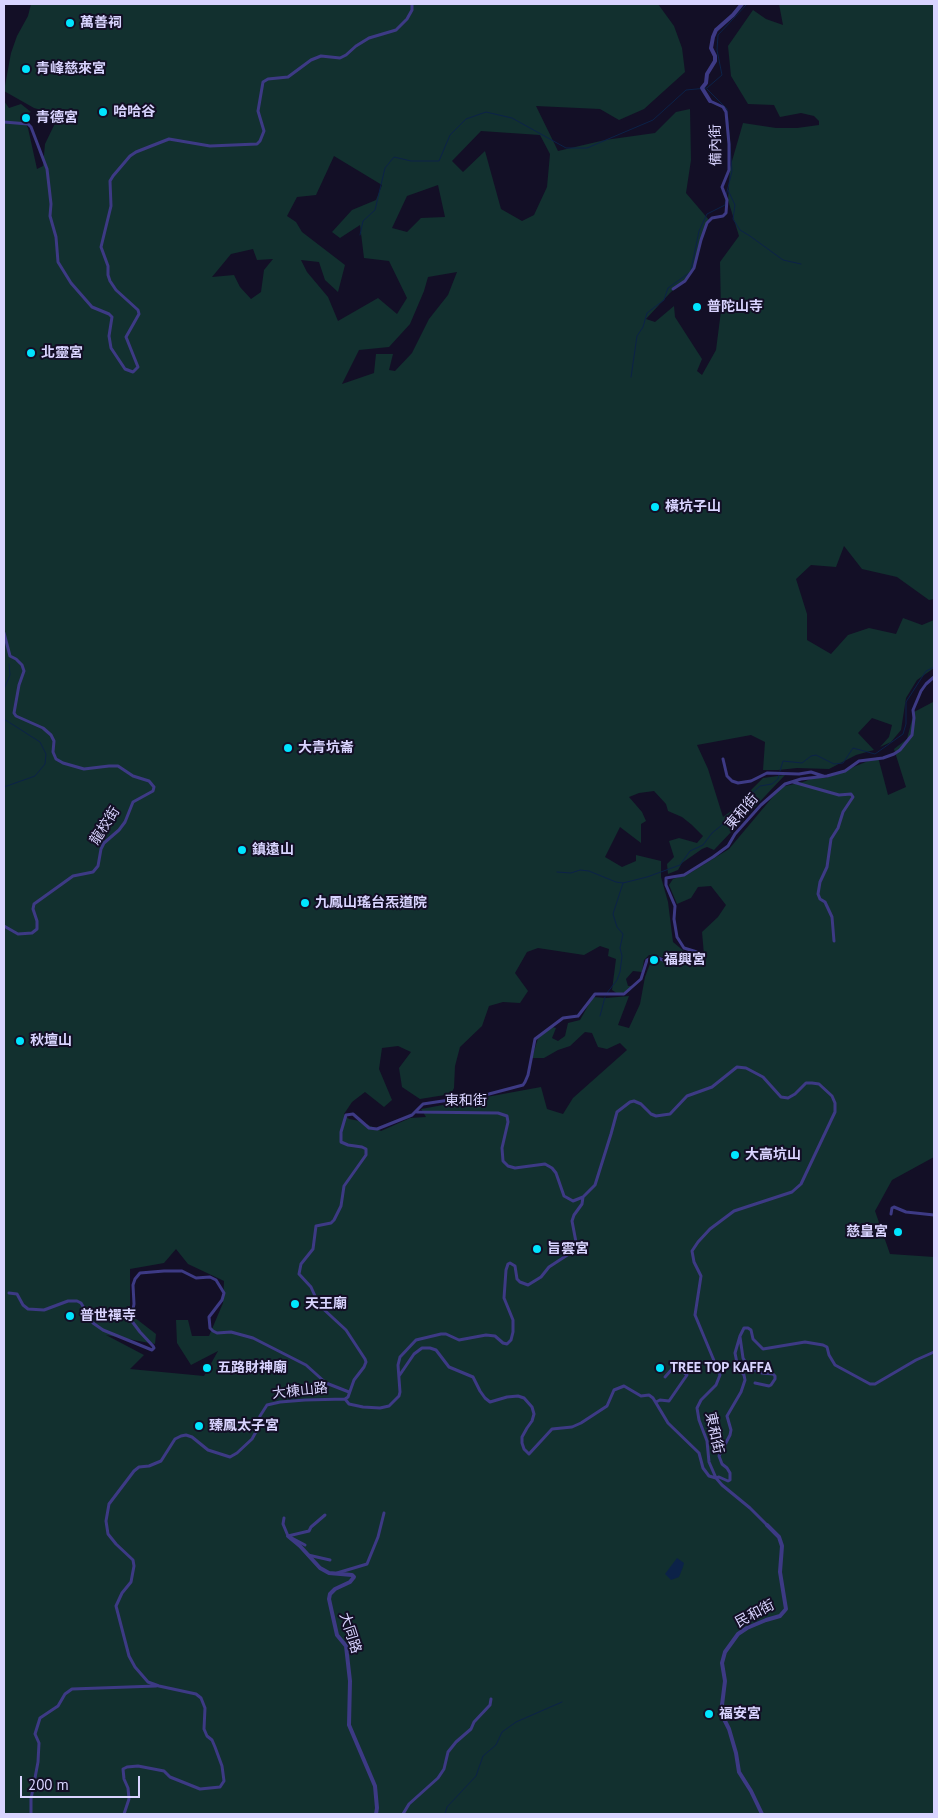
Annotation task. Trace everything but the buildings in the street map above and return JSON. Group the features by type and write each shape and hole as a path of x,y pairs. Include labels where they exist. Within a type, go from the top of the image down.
{"street":[{"path":"4,122 28,124 30,127 47,168 51,204 50,216 56,237 58,262 71,283 92,308 109,314 112,317 109,336 111,348 124,370 133,372 138,367 126,338 139,314 138,310 116,290 110,281 108,266 101,246 111,206 110,181 113,176 130,156 136,152 169,139 210,146 257,144 264,131 258,111 264,82 268,79 288,77 311,60 321,56 340,58 369,38 396,30 407,19 412,10 412,4"},
{"name":"備內街","path":"673,289 684,281 694,268 704,228 712,218 723,216 726,213 727,200 722,187 729,170 726,112 722,107 710,101 702,89 706,83 707,74 715,61 711,45 716,30 742,4"},
{"name":"龍校街","path":"4,633 10,656 22,665 24,671 14,713 16,716 42,728 51,735 54,741 53,752 56,758 63,763 84,769 118,766 133,776 149,781 154,787 153,791 133,802 119,830 104,842 98,866 93,872 73,876 34,904 33,909 38,928 32,933 18,934 4,926"},
{"name":"東和街","path":"716,1478 709,1462 707,1441 697,1413 699,1403 716,1385 720,1375 695,1315 701,1276 694,1262 692,1251 710,1229 734,1211 792,1192 800,1184 828,1128 835,1112 836,1103 818,1084 812,1082 806,1083 788,1098 781,1097 763,1077 742,1067 737,1067 712,1087 687,1096 670,1114 656,1116 651,1114 641,1104 634,1101 630,1102 616,1112 595,1185 583,1197 573,1201 564,1196 556,1173 545,1164 515,1168 508,1166 503,1161 502,1148 508,1119 501,1113 417,1112 423,1104 489,1094 523,1085 528,1075 535,1039 563,1018 578,1016 595,994 624,994 641,979 648,960 651,958 656,957 670,963 694,962 698,960 698,952 684,948 677,937 675,906 666,885 666,878 684,875 728,846 735,834 761,805 785,784 825,776 845,770 859,761 883,758 900,750 912,735 913,710 919,697 926,684 934,677"},
{"path":"723,759 727,776 732,781 738,783 752,781 767,773 812,772 825,776"},
{"path":"790,782 805,784 839,795 851,794 853,797 843,812 838,828 831,838 827,867 820,882 818,894 820,900 825,902 830,909 834,941"},
{"path":"417,1112 395,1123 377,1129 369,1128 352,1114 346,1115 341,1132 341,1142 348,1146 366,1149 366,1155 344,1186 341,1206 334,1220 316,1226 313,1249 300,1268 300,1276 312,1287 319,1305 346,1330 365,1359 364,1367 354,1380 345,1399 349,1404 363,1408 389,1406 399,1396 400,1392 398,1365 400,1357 416,1340 446,1334 459,1340 486,1335 495,1336 507,1344 511,1340 513,1332 513,1320 504,1298 508,1264 510,1262 515,1266 517,1279 528,1285 541,1277 549,1267 572,1252 576,1248 572,1221 582,1204 583,1197"},
{"path":"891,1214 894,1207 906,1212 934,1216"},
{"path":"9,1293 16,1294 26,1308 38,1310 44,1310 68,1301 77,1301 81,1303 94,1323 102,1330 152,1350 153,1346 131,1320 135,1279 140,1274 164,1271 182,1271 196,1278 210,1277 216,1280 224,1293 222,1300 209,1318 210,1328 213,1331 217,1333 231,1332 253,1338 306,1364 326,1382 349,1392"},
{"path":"716,1478 719,1477 728,1481 731,1477 719,1456 731,1430 727,1416 741,1392 745,1380 744,1375 738,1368 735,1353 744,1328 751,1330 752,1339 758,1346 767,1350 805,1342 823,1345 827,1347 831,1360 835,1364 870,1384 882,1381 898,1369 934,1352"},
{"path":"740,1336 744,1358 749,1368 775,1376 771,1385 755,1383"},
{"path":"399,1376 414,1354 422,1348 430,1348 436,1350 449,1367 473,1377 480,1391 490,1402 507,1396 524,1398 532,1407 534,1414 522,1437 524,1449 529,1454 552,1430 572,1427 607,1406 614,1390 619,1387 624,1386 641,1396 649,1395 656,1402 660,1400 669,1401 687,1375 673,1368 665,1377"},
{"name":"大棟山路","path":"124,1814 128,1799 128,1788 124,1779 124,1769 132,1765 164,1771 170,1777 200,1788 220,1787 224,1782 222,1766 212,1740 207,1736 204,1729 205,1708 201,1698 196,1694 148,1682 135,1666 125,1646 116,1606 122,1593 131,1582 134,1566 133,1560 108,1534 106,1521 109,1504 134,1471 139,1467 149,1466 161,1461 175,1439 181,1436 192,1437 208,1450 230,1457 252,1439 257,1430 260,1416 267,1405 305,1400 345,1399"},
{"name":"民和街","path":"656,1402 668,1424 699,1453 703,1468 709,1476 716,1478 767,1525 779,1538 782,1546 780,1572 786,1609 780,1616 747,1628 738,1634 725,1652 722,1663 725,1681 721,1713 736,1753 739,1772 762,1814"},
{"path":"334,1574 367,1564 378,1537 384,1513"},
{"path":"288,1536 309,1531 325,1515"},
{"path":"284,1518 282,1524 288,1536 305,1545"},
{"name":"大同路","path":"288,1536 320,1568 329,1573 352,1575 354,1577 350,1582 335,1589 330,1594 329,1599 337,1635 346,1646 350,1681 349,1725 375,1786 376,1814"},
{"path":"307,1555 310,1554 330,1560"},
{"path":"30,1814 38,1762 39,1743 35,1734 40,1718 58,1706 65,1694 72,1689 159,1686"},
{"path":"403,1814 414,1798 438,1778 444,1769 448,1752 471,1729 474,1722 490,1705 492,1699"}],"green space":[{"path":"31,4 658,4 674,26 682,48 685,72 644,109 619,120 600,109 536,106 558,151 605,140 655,133 676,112 690,109 691,160 686,193 709,220 699,245 697,261 692,273 646,319 655,322 674,306 675,317 702,359 697,371 702,375 716,350 721,311 720,262 739,236 728,200 730,168 743,123 776,128 819,125 819,121 814,116 801,113 780,117 774,105 748,104 731,76 728,46 753,10 766,19 783,25 779,4 934,4 934,599 929,600 897,577 862,569 844,546 836,567 811,565 796,579 807,614 807,640 831,654 848,635 869,628 896,634 903,618 922,625 934,620 934,668 917,680 906,698 901,730 891,742 880,747 889,737 892,725 872,718 858,733 874,750 856,755 829,769 763,770 765,742 751,735 697,745 708,769 723,817 742,803 749,792 763,778 785,775 714,850 707,847 702,849 682,863 678,870 668,874 667,864 674,857 669,841 679,838 697,843 703,836 682,817 668,811 666,804 654,791 639,793 629,797 642,812 646,821 641,824 641,843 620,827 605,857 622,867 636,861 636,855 661,861 661,877 668,902 673,942 685,952 692,953 691,958 676,959 649,955 644,960 642,972 633,971 626,979 628,986 631,986 630,991 618,994 612,990 616,959 608,956 609,949 600,946 584,955 538,948 527,952 515,973 528,991 520,1003 503,1002 489,1006 482,1026 460,1047 455,1066 454,1088 451,1094 420,1099 402,1087 399,1068 411,1052 398,1046 382,1048 379,1069 392,1100 384,1107 365,1092 352,1102 344,1114 349,1119 360,1121 381,1131 410,1118 426,1117 421,1109 541,1087 547,1109 563,1114 573,1098 627,1050 620,1043 607,1049 598,1047 592,1033 585,1032 570,1046 544,1058 532,1058 538,1038 552,1027 556,1028 552,1038 558,1041 565,1036 568,1023 580,1020 593,997 629,996 618,1025 629,1028 640,1004 645,977 651,961 660,959 672,965 700,963 704,955 702,932 718,917 726,905 711,886 698,887 691,898 677,904 669,885 673,879 690,873 729,849 781,787 813,778 826,778 878,757 888,795 906,787 894,749 907,739 914,712 934,700 934,1157 892,1180 875,1211 890,1254 934,1257 934,1814 4,1814 4,101 9,108 21,104 31,112 22,116 28,128 37,169 43,166 45,144 59,115 34,108 4,91 11,53 17,36 28,16","holes":["481,131 540,135 550,154 547,187 534,215 522,221 501,209 485,151 463,172 452,161","334,156 382,185 376,200 352,210 332,232 340,238 360,225 364,258 389,261 407,298 397,314 378,298 338,321 328,297 307,272 301,260 319,262 325,280 338,292 345,265 302,232 296,222 287,216 297,197 316,195","438,185 445,217 421,218 407,232 392,228 407,196","253,249 257,260 273,259 264,270 261,292 251,299 240,287 234,275 212,277 231,254","457,272 448,295 429,319 412,353 395,371 389,370 393,354 376,354 374,373 342,384 359,350 389,347 410,324 428,277","176,1249 188,1264 224,1281 223,1303 209,1336 192,1336 188,1320 176,1320 177,1343 191,1365 218,1351 204,1376 130,1369 144,1355 106,1335 155,1344 156,1334 130,1314 130,1269 164,1263"]}],"water":[{"path":"677,1558 684,1563 683,1567 679,1577 671,1580 665,1574"}],"waterway":[{"path":"360,235 363,221 375,210 385,168 394,157 411,161 439,161 450,135 466,119 486,112 512,118 566,148 587,148 653,120 686,90 707,88 722,75 717,50 718,35 747,4"},
{"path":"707,89 727,109 732,171 726,196"},
{"path":"728,190 735,205 733,219 740,230 783,260 801,264"},
{"path":"691,270 699,231 707,214 725,205 726,200"},
{"path":"631,377 637,336 643,327 647,313 664,300 668,288 689,273"},
{"path":"4,689 10,675 9,664"},
{"path":"780,771 783,761 802,763 811,756 816,755 834,764 843,763 853,748 875,754 903,734 906,724 906,702 926,671 934,667"},
{"path":"4,719 40,742 46,754 45,764 35,776 4,787"},
{"path":"557,872 589,871 623,883 647,877 680,865 690,851 703,845 712,833 743,808 751,794 760,786 772,784 778,779 779,775"},
{"path":"607,993 617,980 620,972 622,956 620,948 623,934 617,927 613,914 623,883"},
{"path":"600,1016 605,997"},
{"path":"445,1814 447,1807 476,1776 483,1756 496,1745 502,1732 516,1722 562,1702"}],"place":[{"name":"萬善祠","path":"70,23"},
{"name":"青峰慈來宮","path":"26,69"},
{"name":"哈哈谷","path":"103,112"},
{"name":"青德宮","path":"26,118"},
{"name":"普陀山寺","path":"697,307"},
{"name":"北靈宮","path":"31,353"},
{"name":"橫坑子山","path":"655,507"},
{"name":"大青坑崙","path":"288,748"},
{"name":"鎮遠山","path":"242,850"},
{"name":"九鳳山瑤台炁道院","path":"305,903"},
{"name":"福興宮","path":"654,960"},
{"name":"秋壇山","path":"20,1041"},
{"name":"大高坑山","path":"735,1155"},
{"name":"慈皇宮","path":"898,1232"},
{"name":"旨雲宮","path":"537,1249"},
{"name":"天王廟","path":"295,1304"},
{"name":"普世禪寺","path":"70,1316"},
{"name":"五路財神廟","path":"207,1368"},
{"name":"TREE TOP KAFFA","path":"660,1368"},
{"name":"臻鳳太子宮","path":"199,1426"},
{"name":"福安宮","path":"709,1714"}]}
